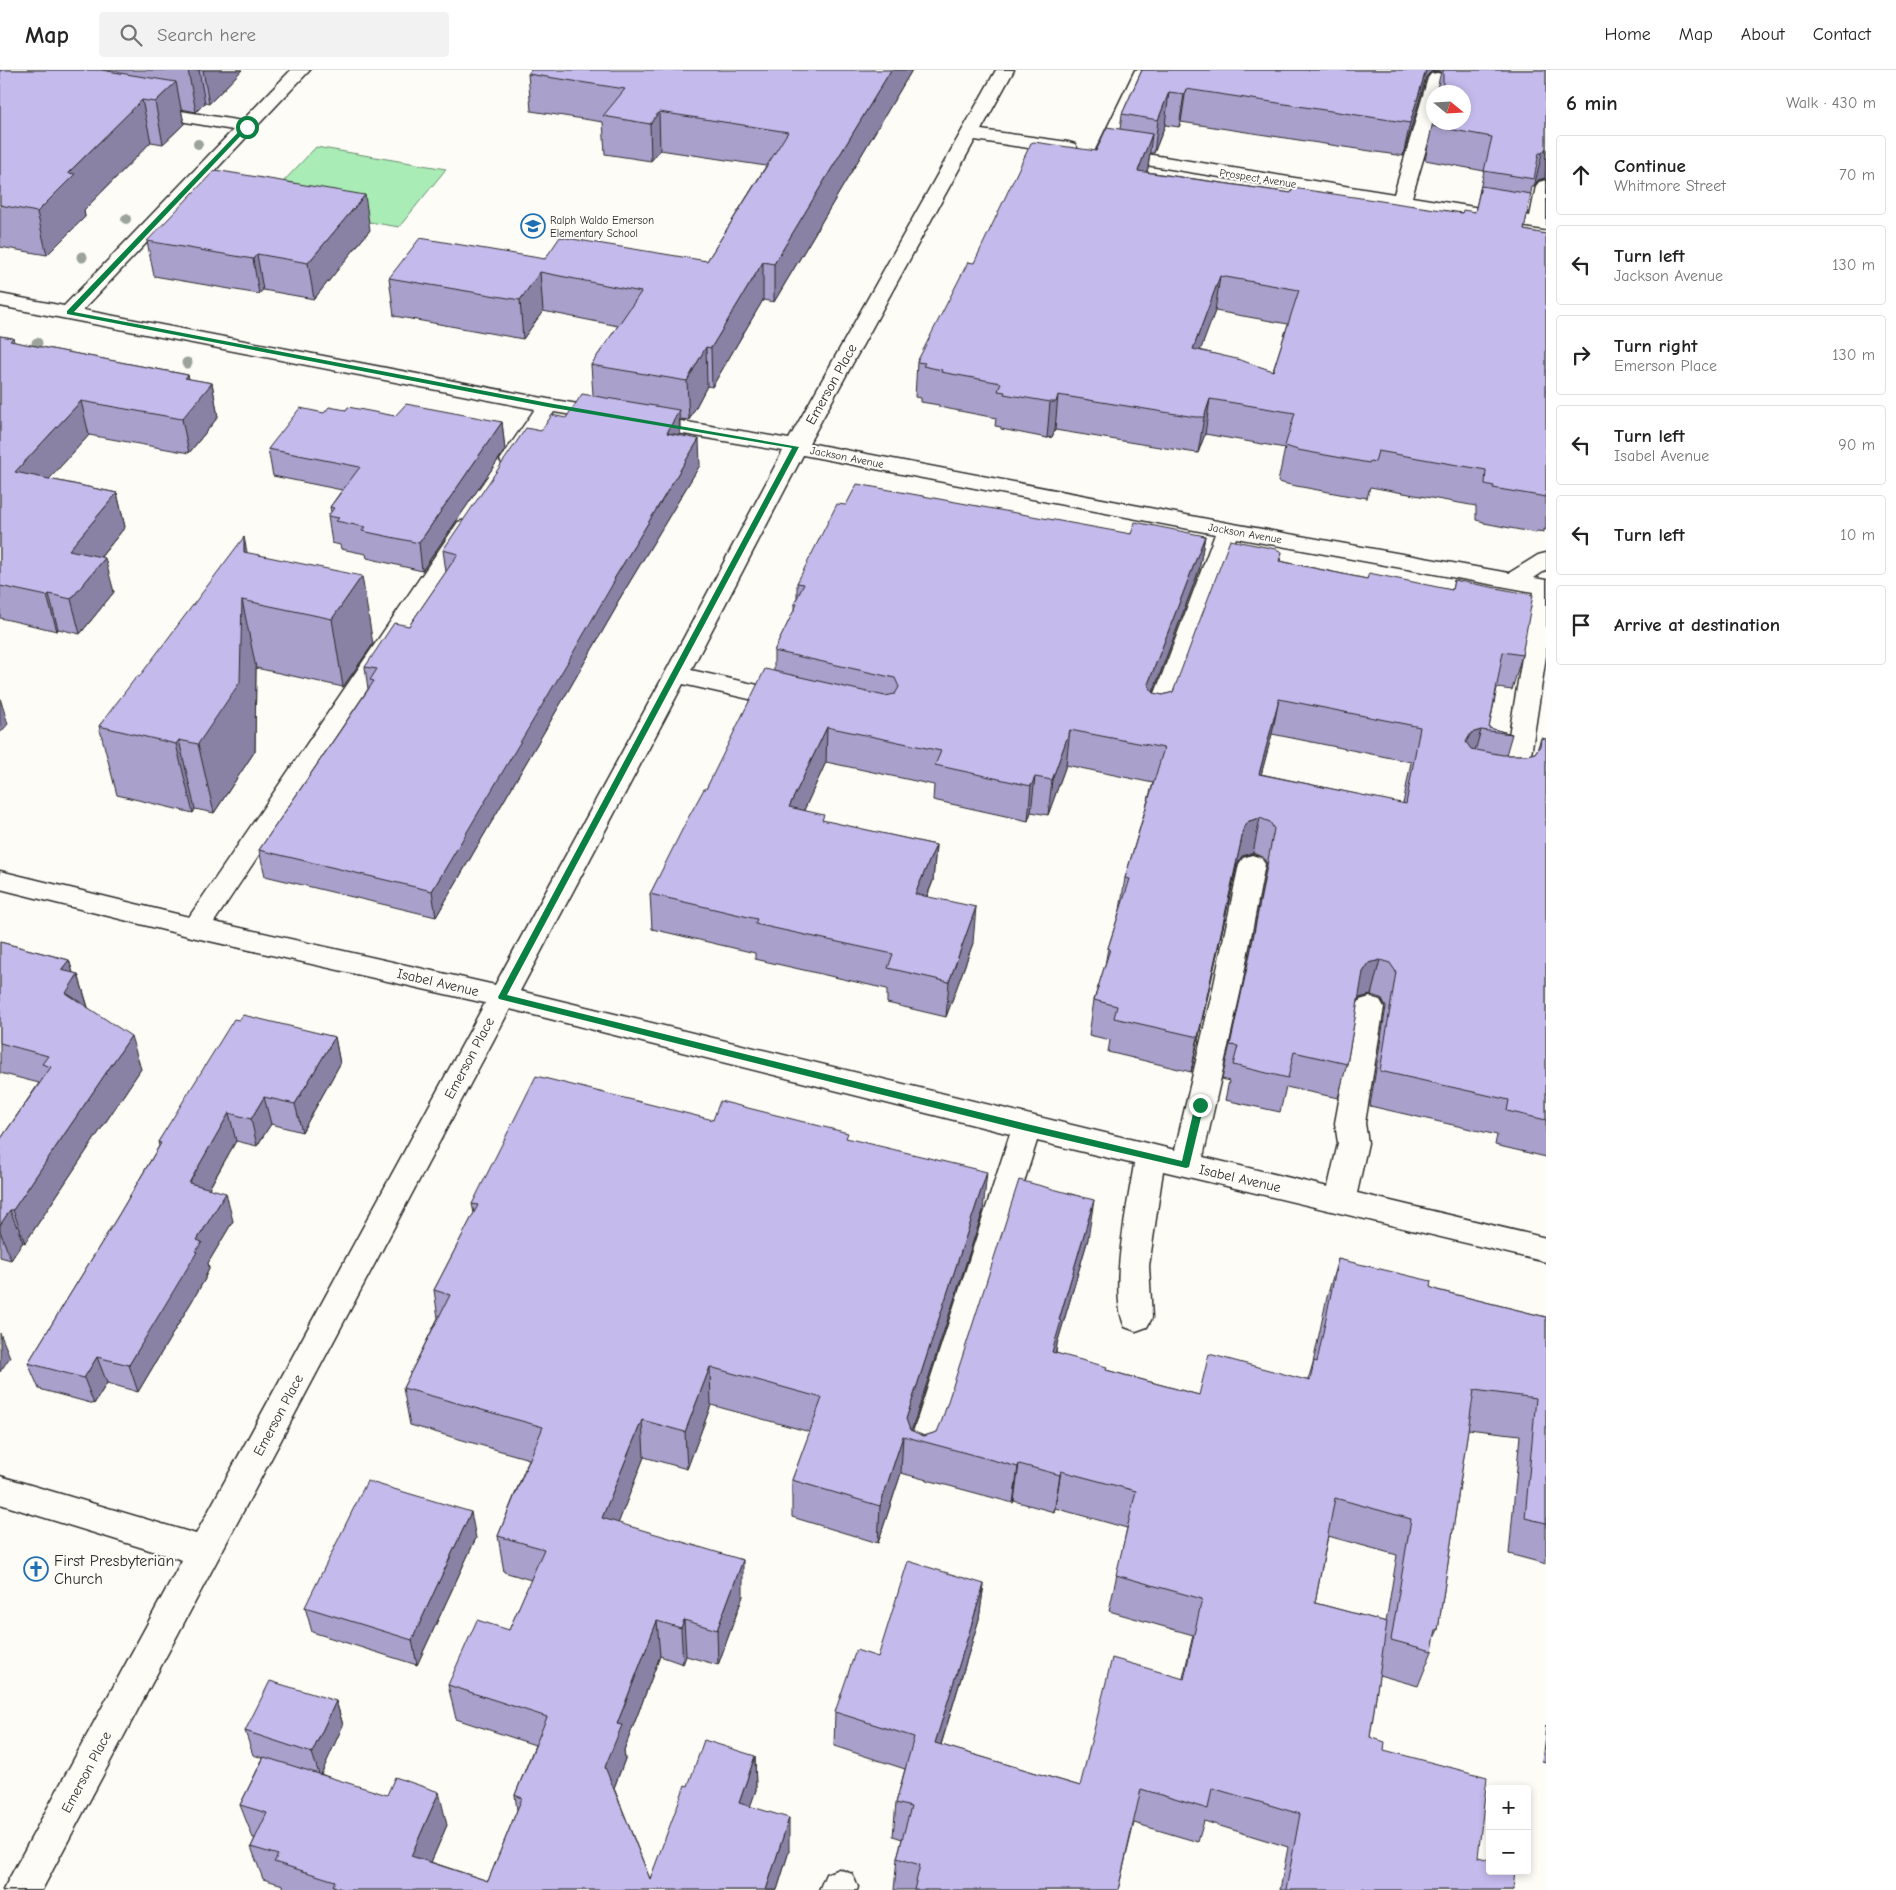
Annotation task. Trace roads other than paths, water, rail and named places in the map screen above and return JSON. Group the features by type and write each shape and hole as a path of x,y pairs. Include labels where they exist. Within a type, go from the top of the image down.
{"street":[{"path":"69,313 300,70"},
{"name":"Emerson Place","path":"22,1890 676,675 796,447 1005,70"},
{"path":"1104,153 1144,70"},
{"path":"1401,202 1437,78"},
{"path":"130,108 247,127"},
{"name":"Prospect Avenue","path":"970,134 1104,153 1401,202 1542,223"},
{"path":"1542,223 1546,186"},
{"name":"Jackson Avenue","path":"0,300 548,405 796,447 1228,530 1545,587"},
{"path":"497,481 548,405"},
{"path":"196,928 480,506"},
{"path":"1157,720 1228,530"},
{"path":"1513,582 1546,560"},
{"path":"1480,777 1514,781 1545,587"},
{"path":"676,675 808,704"},
{"path":"1186,1165 1227,989 1252,864"},
{"name":"Isabel Avenue","path":"0,880 196,928 502,997 1027,1128 1546,1250"},
{"path":"1340,1201 1353,1143 1350,1123 1370,1007"},
{"path":"921,1456 1027,1128"},
{"path":"1136,1318 1134,1266 1150,1157"},
{"path":"0,1490 205,1552"}],"place":[{"name":"Ralph Waldo Emerson Elementary School","path":"533,226"},
{"name":"First Presbyterian Church","path":"36,1569"}]}
